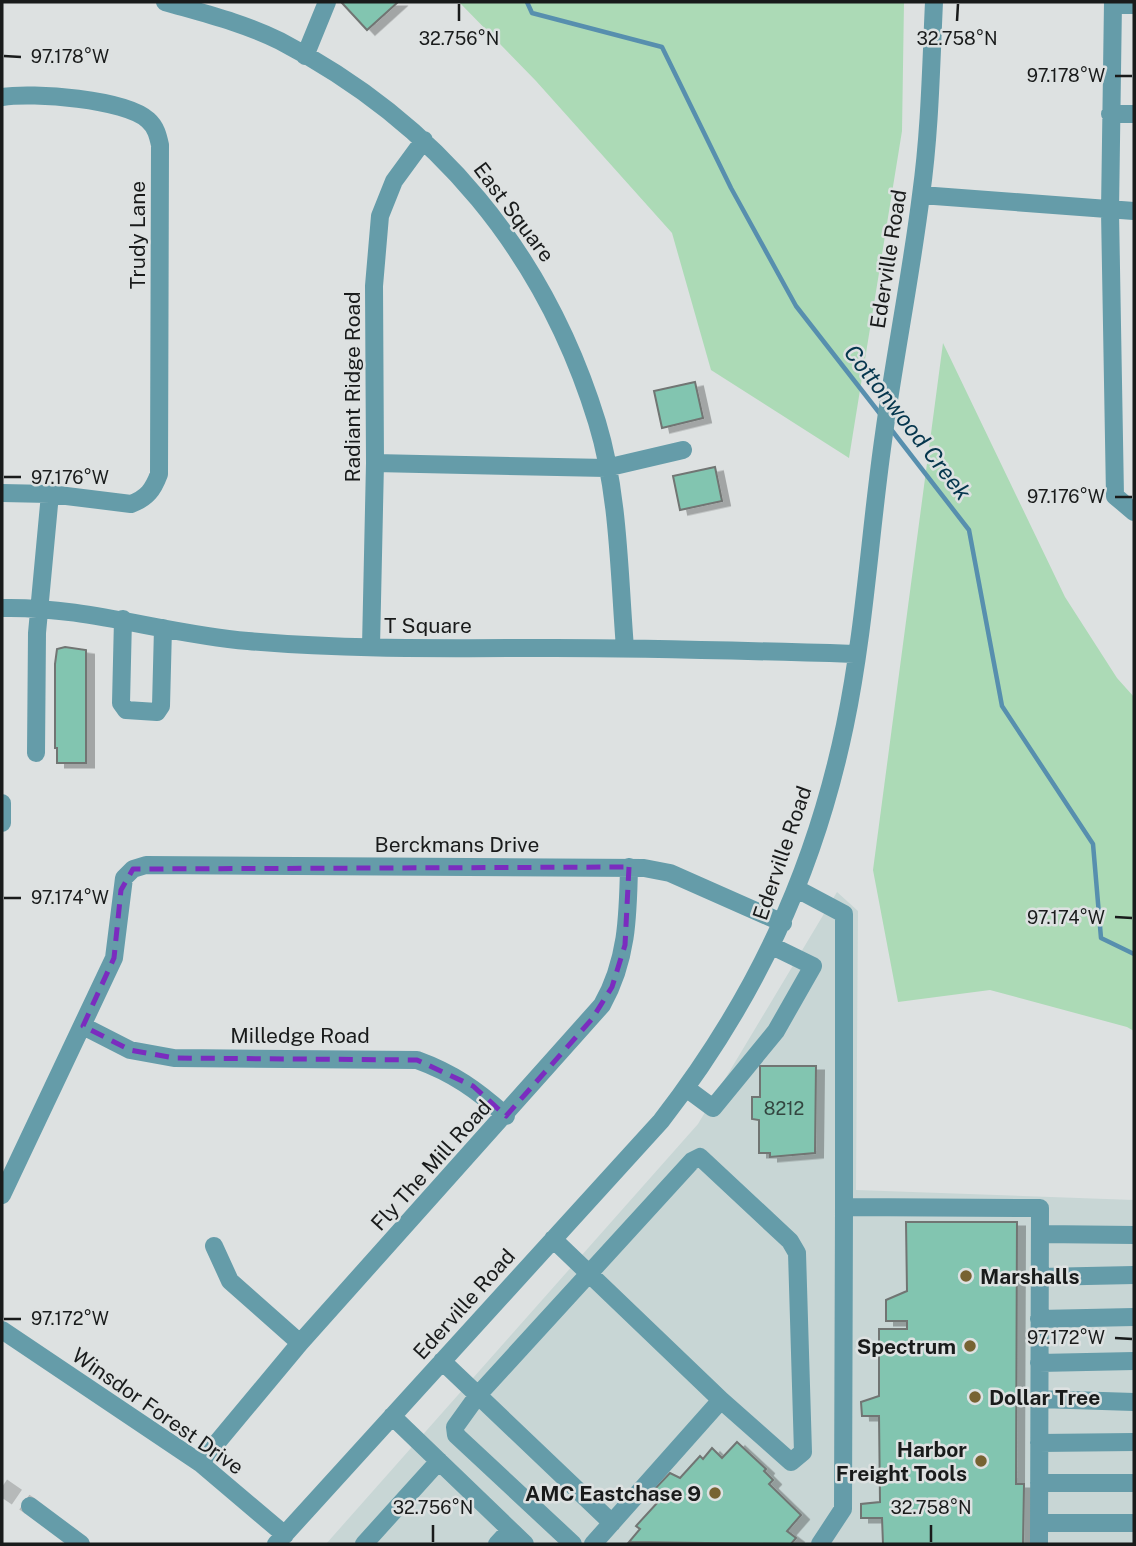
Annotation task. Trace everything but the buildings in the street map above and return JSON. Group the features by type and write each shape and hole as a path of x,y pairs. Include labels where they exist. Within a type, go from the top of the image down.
{"street":[{"name":"East Square","path":"165,2 228,20 279,41 353,85 424,140 496,219 528,263 570,347 597,424 616,526 625,648"},
{"path":"305,56 327,2"},
{"name":"Ederville Road","path":"280,1539 661,1121 720,1038 783,923 821,821 845,724 857,654 873,518 921,195 929,114 934,2"},
{"path":"1134,5 1113,3 1110,114 1115,496 1134,512"},
{"name":"Trudy Lane","path":"2,97 86,101 135,112 146,118 157,132 160,145 159,474 154,488 144,499 116,504 50,494"},
{"path":"1110,114 1134,114"},
{"name":"Radiant Ridge Road","path":"371,648 375,463 374,286 380,216 394,181 424,140"},
{"path":"921,195 1134,211"},
{"path":"375,463 606,468 683,450"},
{"path":"2,494 50,494 37,633 36,753"},
{"name":"T Square","path":"2,608 41,607 247,641 371,648 625,648 857,654"},
{"path":"123,619 121,703 126,710 157,712 161,706 163,628"},
{"path":"2,803 2,823"},
{"name":"Berckmans Drive","path":"83,1026 114,958 124,878 133,869 146,865 629,867 670,873 783,923"},
{"name":"Fly The Mill Road","path":"200,1463 300,1343 580,1034 612,987 625,945 629,867"},
{"path":"797,889 844,914 843,1509 823,1543"},
{"path":"686,1088 713,1108 776,1031 813,966 772,946"},
{"path":"2,1195 83,1026"},
{"name":"Milledge Road","path":"83,1026 130,1050 174,1058 417,1060 453,1074 473,1086 506,1116"},
{"path":"553,1239 590,1274 721,1400 791,1462 803,1452 797,1252 790,1241 700,1157 692,1161 590,1274 478,1395 455,1427 456,1435 573,1544"},
{"path":"844,1208 1040,1208 1038,1544"},
{"path":"1040,1234 1134,1235"},
{"path":"214,1246 230,1281 300,1343"},
{"path":"1040,1277 1134,1275"},
{"path":"1040,1319 1134,1317"},
{"name":"Winsdor Forest Drive","path":"4,1336 200,1463 280,1539"},
{"path":"1039,1363 1134,1361"},
{"path":"442,1362 612,1523"},
{"path":"1039,1399 1134,1402"},
{"path":"593,1544 721,1400"},
{"path":"392,1416 525,1544"},
{"path":"1039,1443 1134,1442"},
{"path":"365,1544 439,1461"},
{"path":"1039,1483 1134,1483"},
{"path":"30,1506 81,1544"},
{"path":"1039,1523 1134,1523"},
{"path":"497,1544 510,1530"}],"highlighted area":[{"path":"629,867 625,945 612,987 592,1019 506,1116 473,1086 417,1060 174,1058 130,1050 83,1026 114,958 121,890 133,869"}],"shaded area":[{"path":"837,892 858,911 856,1190 1134,1200 1134,1544 326,1544 698,1124"}],"green space":[{"path":"459,2 904,2 902,131 849,458 711,370 672,233 536,81"},
{"path":"943,343 1065,597 1117,678 1134,697 1134,1031 990,990 898,1002 873,870"}],"waterway":[{"name":"Cottonwood Creek","path":"527,2 532,13 662,47 731,188 796,306 881,415"},
{"name":"Cottonwood Creek","path":"890,428 969,530 1002,706 1093,844 1101,938 1134,954"}],"tunnel":[{"path":"2,1487 30,1506"}],"place":[{"name":"Marshalls","path":"966,1276"},
{"name":"Spectrum","path":"970,1346"},
{"name":"Dollar Tree","path":"975,1397"},
{"name":"Harbor Freight Tools","path":"981,1461"},
{"name":"AMC Eastchase 9","path":"715,1493"}]}
